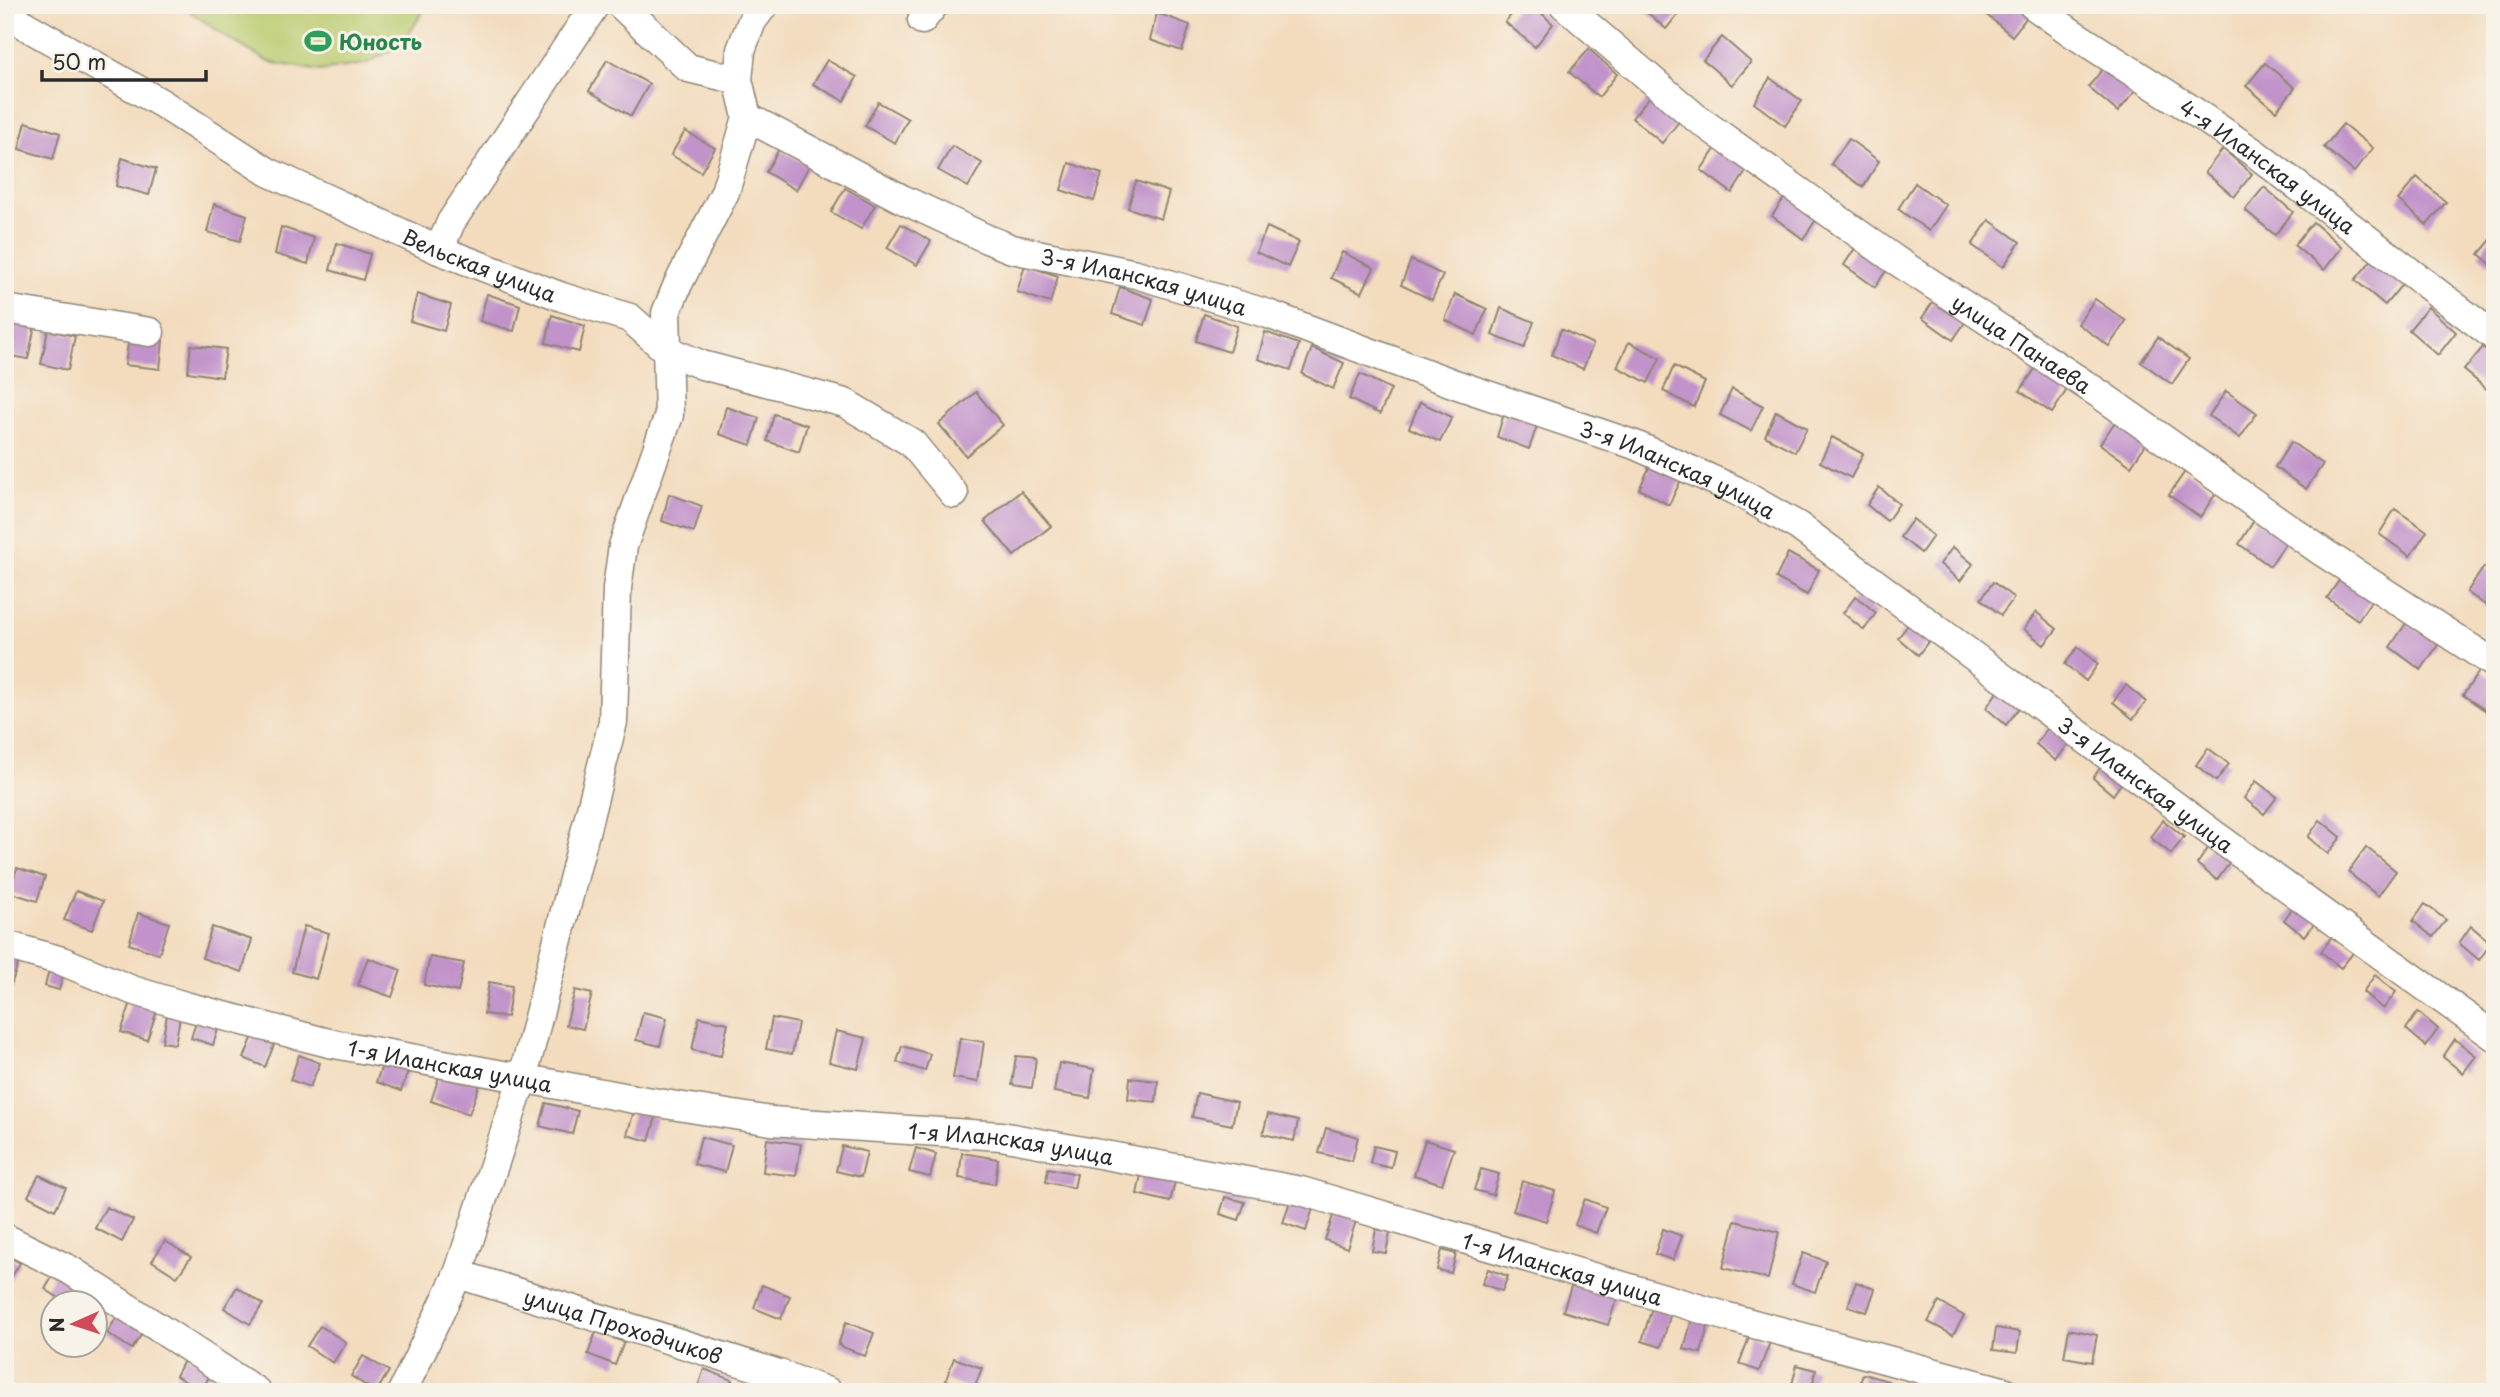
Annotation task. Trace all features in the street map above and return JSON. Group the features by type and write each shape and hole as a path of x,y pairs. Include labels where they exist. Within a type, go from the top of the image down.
{"street":[{"path":"439,250 451,222 595,5"},
{"path":"621,5 688,68 738,80"},
{"name":"улица Панаева","path":"1564,5 1695,117 1883,251 2101,395 2321,551 2495,664"},
{"name":"4-я Иланская улица","path":"2033,5 2071,33 2256,153 2495,337"},
{"name":"Вельская улица","path":"5,12 161,103 268,172 439,250 562,298 630,318 666,350 702,365 845,403 912,443 954,494"},
{"path":"402,1392 458,1274 523,1077 613,722 617,588 623,546 669,415 666,313 725,192 747,117 738,80 741,50 758,13"},
{"name":"3-я Иланская улица","path":"747,117 902,199 1012,249 1136,274 1268,314 1455,384 1635,445 1735,490 1798,526 2216,836 2495,1037"},
{"path":"5,309 150,332"},
{"name":"1-я Иланская улица","path":"5,945 62,961 132,990 329,1043 771,1121 1001,1136 1301,1191 1728,1317 2006,1392"},
{"path":"5,1238 70,1270 257,1392"},
{"name":"улица Проходчиков","path":"458,1274 779,1374 828,1392"}],"green space":[{"name":"Юность","path":"181,5 427,5 402,45 365,64 320,71 269,62 226,37"}],"building":[{"path":"1519,5 1533,5 1553,24 1535,47 1505,22"},
{"path":"1639,5 1685,5 1666,29"},
{"path":"1987,5 2021,5 2030,13 2012,36 1982,11"},
{"path":"1157,13 1190,25 1182,51 1150,40"},
{"path":"1722,37 1751,62 1732,85 1703,60"},
{"path":"1589,49 1617,74 1599,97 1569,72"},
{"path":"607,60 649,84 631,116 589,91"},
{"path":"827,60 857,77 844,101 813,84"},
{"path":"2265,63 2295,88 2276,111 2246,86"},
{"path":"2107,64 2137,89 2118,112 2088,87"},
{"path":"1770,78 1802,101 1785,126 1754,103"},
{"path":"1652,94 1681,119 1662,143 1632,118"},
{"path":"878,102 908,119 895,143 865,126"},
{"path":"26,122 60,133 53,159 19,149"},
{"path":"2343,124 2373,148 2354,172 2324,147"},
{"path":"685,131 715,148 701,172 671,155"},
{"path":"1849,139 1879,161 1863,187 1831,164"},
{"path":"1718,145 1749,167 1732,193 1701,170"},
{"path":"952,146 982,163 968,187 938,170"},
{"path":"779,149 809,166 796,190 766,172"},
{"path":"2223,149 2252,174 2234,197 2205,172"},
{"path":"122,158 156,169 149,195 116,186"},
{"path":"1069,163 1102,174 1094,201 1061,190"},
{"path":"2417,177 2446,202 2427,225 2398,200"},
{"path":"1136,181 1169,192 1161,219 1128,208"},
{"path":"1915,183 1946,205 1929,231 1898,209"},
{"path":"2264,187 2293,212 2275,235 2245,210"},
{"path":"845,188 875,205 861,229 831,212"},
{"path":"1789,191 1820,214 1803,239 1772,216"},
{"path":"214,204 247,215 240,241 207,232"},
{"path":"1989,220 2020,242 2003,267 1972,245"},
{"path":"2313,222 2342,247 2324,270 2294,245"},
{"path":"901,224 931,241 917,265 887,248"},
{"path":"281,227 314,238 308,264 275,254"},
{"path":"1267,227 1299,242 1288,267 1256,252"},
{"path":"2495,235 2495,268 2479,254"},
{"path":"1861,239 1892,262 1875,287 1844,265"},
{"path":"337,243 370,254 363,280 330,270"},
{"path":"1342,252 1374,268 1362,293 1331,278"},
{"path":"2374,257 2404,282 2385,305 2355,280"},
{"path":"1411,260 1443,275 1432,300 1401,285"},
{"path":"1025,265 1058,276 1050,303 1017,292"},
{"path":"1120,287 1153,299 1145,325 1112,314"},
{"path":"1939,293 1970,315 1953,340 1922,318"},
{"path":"417,294 451,305 444,331 410,321"},
{"path":"487,294 520,305 514,331 480,321"},
{"path":"1455,294 1487,309 1476,335 1445,320"},
{"path":"2095,299 2126,321 2109,346 2078,324"},
{"path":"2428,307 2456,332 2438,355 2409,330"},
{"path":"1501,308 1534,322 1524,348 1492,335"},
{"path":"1204,314 1237,326 1229,352 1196,341"},
{"path":"552,315 585,326 579,352 546,343"},
{"path":"8,320 35,325 28,359 5,355"},
{"path":"1561,329 1593,344 1583,369 1552,355"},
{"path":"48,330 75,336 68,370 41,364"},
{"path":"1265,332 1299,344 1291,370 1258,359"},
{"path":"129,337 163,341 160,369 125,365"},
{"path":"2158,337 2189,359 2172,384 2141,362"},
{"path":"1629,342 1660,358 1648,383 1617,367"},
{"path":"191,345 226,349 222,377 188,372"},
{"path":"2483,347 2495,357 2495,396 2464,370"},
{"path":"1312,348 1344,363 1333,389 1302,374"},
{"path":"1674,366 1705,382 1694,407 1663,391"},
{"path":"2037,366 2068,388 2052,413 2020,391"},
{"path":"1360,374 1391,389 1380,414 1349,399"},
{"path":"1732,389 1763,406 1751,431 1720,415"},
{"path":"2226,391 2257,413 2240,438 2209,416"},
{"path":"976,392 1003,425 966,456 939,424"},
{"path":"1420,402 1452,417 1440,442 1409,428"},
{"path":"726,407 759,418 751,445 719,434"},
{"path":"1505,410 1538,423 1529,449 1497,437"},
{"path":"1776,411 1807,428 1795,452 1765,436"},
{"path":"774,414 807,425 799,452 767,441"},
{"path":"2117,419 2148,441 2131,466 2100,444"},
{"path":"1832,437 1863,454 1851,478 1820,462"},
{"path":"2291,442 2323,464 2306,489 2275,467"},
{"path":"1651,464 1681,480 1669,505 1639,489"},
{"path":"2186,470 2217,492 2200,517 2169,495"},
{"path":"1879,487 1899,504 1887,521 1867,505"},
{"path":"1021,491 1051,526 1014,556 985,521"},
{"path":"669,494 702,506 694,532 662,521"},
{"path":"2395,509 2427,531 2410,556 2379,534"},
{"path":"1913,519 1933,536 1921,553 1900,537"},
{"path":"2255,519 2287,541 2270,566 2239,544"},
{"path":"1953,547 1973,564 1960,581 1940,564"},
{"path":"1788,553 1819,570 1807,595 1776,578"},
{"path":"2484,567 2495,575 2495,612 2467,592"},
{"path":"2344,573 2375,595 2358,620 2327,598"},
{"path":"1993,582 2014,598 2001,615 1981,599"},
{"path":"1856,596 1876,613 1864,630 1843,613"},
{"path":"2036,612 2057,629 2044,645 2024,629"},
{"path":"1911,621 1931,638 1918,655 1898,638"},
{"path":"2407,622 2438,645 2421,670 2390,647"},
{"path":"2078,647 2098,664 2086,681 2065,664"},
{"path":"2480,670 2495,680 2495,717 2463,695"},
{"path":"2126,685 2146,702 2133,719 2113,702"},
{"path":"1998,691 2019,708 2006,725 1986,708"},
{"path":"2048,727 2068,744 2056,761 2036,744"},
{"path":"2208,748 2229,764 2216,781 2196,765"},
{"path":"2105,761 2125,778 2113,795 2093,778"},
{"path":"2256,781 2277,797 2264,814 2244,798"},
{"path":"2163,820 2184,837 2171,854 2150,837"},
{"path":"2320,820 2341,837 2328,854 2308,837"},
{"path":"2209,847 2229,864 2217,880 2197,864"},
{"path":"2366,847 2396,871 2378,896 2348,872"},
{"path":"17,868 45,877 37,901 9,892"},
{"path":"76,891 103,901 92,930 64,920"},
{"path":"2296,903 2317,920 2304,936 2284,920"},
{"path":"2425,904 2446,920 2433,937 2413,921"},
{"path":"138,913 169,923 159,954 129,944"},
{"path":"304,926 329,933 316,979 292,972"},
{"path":"2471,926 2491,943 2479,960 2459,943"},
{"path":"212,927 252,940 242,972 202,958"},
{"path":"2333,935 2354,952 2341,968 2321,952"},
{"path":"5,957 19,961 11,985 5,983"},
{"path":"430,957 464,963 458,992 424,985"},
{"path":"368,958 401,970 392,997 358,985"},
{"path":"51,962 66,966 59,990 45,986"},
{"path":"2375,975 2396,992 2383,1009 2363,992"},
{"path":"489,982 512,986 507,1017 484,1014"},
{"path":"575,990 592,994 583,1029 566,1025"},
{"path":"132,999 158,1008 147,1040 121,1032"},
{"path":"168,1009 181,1012 175,1044 162,1042"},
{"path":"643,1012 667,1018 660,1046 636,1040"},
{"path":"2418,1012 2438,1029 2426,1046 2406,1029"},
{"path":"199,1013 221,1020 213,1045 191,1038"},
{"path":"699,1017 728,1023 721,1056 692,1050"},
{"path":"772,1018 798,1023 792,1054 766,1049"},
{"path":"255,1031 276,1040 265,1067 244,1058"},
{"path":"836,1031 866,1038 858,1069 829,1062"},
{"path":"960,1038 984,1042 978,1082 953,1078"},
{"path":"2455,1039 2476,1056 2463,1073 2443,1057"},
{"path":"902,1046 930,1054 925,1071 897,1062"},
{"path":"299,1055 320,1063 310,1087 290,1080"},
{"path":"1016,1056 1036,1058 1032,1088 1012,1085"},
{"path":"384,1060 409,1069 401,1091 376,1082"},
{"path":"1059,1063 1094,1069 1090,1098 1054,1092"},
{"path":"441,1071 480,1084 469,1114 431,1101"},
{"path":"1130,1078 1158,1081 1156,1102 1128,1099"},
{"path":"1197,1093 1237,1102 1232,1125 1192,1117"},
{"path":"546,1103 578,1111 572,1134 540,1126"},
{"path":"634,1111 656,1117 649,1141 627,1135"},
{"path":"1268,1114 1298,1121 1294,1141 1263,1134"},
{"path":"1326,1128 1358,1137 1352,1161 1319,1153"},
{"path":"701,1137 732,1145 725,1172 694,1164"},
{"path":"767,1139 801,1144 796,1176 763,1172"},
{"path":"1425,1140 1454,1149 1442,1184 1414,1175"},
{"path":"842,1146 867,1152 861,1177 836,1171"},
{"path":"1374,1146 1395,1151 1391,1168 1370,1163"},
{"path":"916,1148 936,1154 930,1177 909,1172"},
{"path":"962,1153 998,1159 995,1184 959,1178"},
{"path":"1048,1168 1077,1174 1074,1188 1046,1182"},
{"path":"1481,1169 1499,1174 1493,1195 1474,1190"},
{"path":"39,1175 66,1188 55,1210 28,1196"},
{"path":"1141,1175 1175,1182 1170,1202 1137,1194"},
{"path":"1522,1181 1555,1191 1546,1221 1513,1211"},
{"path":"1225,1197 1245,1202 1239,1220 1220,1214"},
{"path":"1585,1199 1606,1207 1596,1233 1575,1225"},
{"path":"1290,1201 1313,1208 1306,1231 1283,1223"},
{"path":"106,1207 133,1220 122,1242 95,1228"},
{"path":"1335,1210 1357,1218 1347,1248 1325,1240"},
{"path":"1735,1221 1779,1232 1768,1279 1723,1268"},
{"path":"1376,1229 1390,1232 1386,1253 1372,1251"},
{"path":"1663,1229 1682,1236 1673,1260 1655,1254"},
{"path":"165,1241 191,1257 177,1277 152,1261"},
{"path":"1442,1250 1456,1254 1451,1273 1437,1270"},
{"path":"1803,1253 1826,1261 1815,1292 1792,1284"},
{"path":"5,1254 20,1263 8,1283 5,1282"},
{"path":"57,1269 83,1285 81,1288 46,1288"},
{"path":"1488,1269 1508,1276 1502,1291 1482,1284"},
{"path":"1574,1277 1619,1292 1608,1325 1563,1311"},
{"path":"1856,1282 1875,1289 1867,1312 1848,1306"},
{"path":"762,1285 790,1296 781,1319 754,1308"},
{"path":"237,1287 263,1304 250,1324 224,1308"},
{"path":"1939,1302 1964,1316 1953,1335 1928,1322"},
{"path":"1653,1304 1672,1309 1661,1347 1642,1341"},
{"path":"119,1313 145,1329 132,1349 108,1331"},
{"path":"1693,1315 1710,1319 1701,1353 1684,1349"},
{"path":"846,1322 874,1333 865,1356 838,1345"},
{"path":"320,1326 346,1342 333,1363 307,1346"},
{"path":"1996,1328 2020,1332 2017,1353 1993,1350"},
{"path":"2069,1329 2097,1335 2092,1362 2064,1357"},
{"path":"596,1332 624,1342 615,1365 588,1354"},
{"path":"1750,1335 1770,1342 1759,1371 1739,1364"},
{"path":"187,1355 213,1370 201,1391 176,1376"},
{"path":"363,1356 389,1371 376,1392 351,1376"},
{"path":"954,1358 982,1368 973,1391 946,1380"},
{"path":"1797,1365 1816,1370 1811,1392 1790,1392"},
{"path":"704,1369 732,1380 728,1392 696,1392"},
{"path":"1863,1374 1888,1381 1884,1392 1858,1390"}],"place":[{"name":"Юность","path":"318,41"}]}
